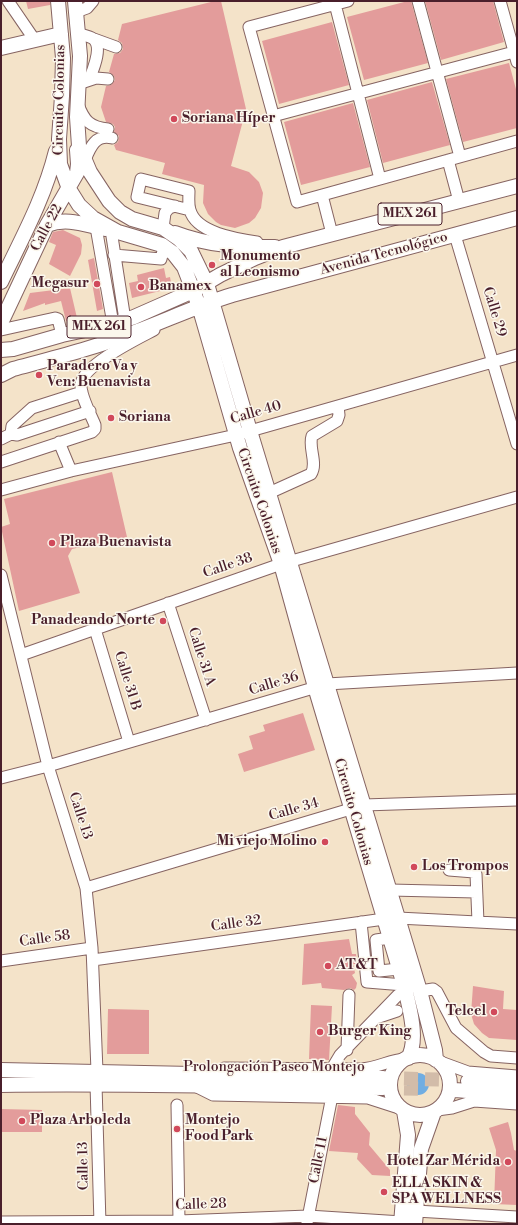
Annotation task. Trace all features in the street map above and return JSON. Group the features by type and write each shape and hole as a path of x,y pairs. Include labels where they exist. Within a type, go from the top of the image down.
{"main road":[{"name":"Circuito Colonias","path":"58,1 63,58 59,139 60,164 69,189 79,205 93,218 114,231 163,253 173,253 184,267 193,291 193,308 243,433 269,493 285,563"},
{"name":"Circuito Colonias","path":"76,7 80,56 84,82 78,104 77,132 79,146 85,160 99,187 109,201 120,212 132,219 163,228 179,239 191,252 207,284 243,433 285,563 358,807 384,920 399,969 401,990 413,1029 412,1051 407,1059"},
{"path":"1,48 34,39 61,34"},
{"name":"Calle 22","path":"1,323 47,225 78,173 76,147 77,132"},
{"name":"Calle 22","path":"1,282 40,202 59,139"},
{"name":"MEX 261","path":"1,350 13,349 62,335 119,322 193,291 220,275 283,247 517,186"},
{"name":"Avenida Tecnológico","path":"1,375 12,369 102,344 212,301 517,218"},
{"path":"47,225 67,221 114,231"},
{"path":"163,228 188,238 237,247 283,247"},
{"name":"Circuito Colonias","path":"358,807 390,890 420,991 437,1060"},
{"path":"417,1056 427,1056 437,1060 445,1068 449,1076 450,1086 449,1095 436,1111 421,1149 409,1220 408,1135 403,1110 394,1099 390,1088 391,1079 399,1064 407,1059 417,1056"},
{"name":"Prolongación Paseo Montejo","path":"1,1070 96,1077 191,1085 235,1087 383,1083 140,1072 96,1077 1,1084"},
{"path":"517,1085 455,1085 517,1095"},
{"path":"403,1110 414,1114 424,1115 436,1111"}],"street":[{"path":"8,1 34,39"},
{"path":"76,7 87,8 93,1"},
{"path":"348,1 249,27 297,202 517,141"},
{"path":"418,1 459,153 453,159"},
{"path":"273,116 437,72 516,57 500,1"},
{"path":"335,4 380,179"},
{"path":"78,33 116,47"},
{"path":"84,82 96,60 98,50 94,39"},
{"path":"84,82 96,78 108,79"},
{"path":"78,104 82,115 89,123 110,134 95,141 85,160"},
{"path":"453,159 459,201"},
{"path":"190,210 137,197 141,179 189,191 190,210 194,219 208,230 250,241 283,247"},
{"path":"322,195 332,234"},
{"path":"163,228 165,213 170,208 175,206"},
{"path":"96,227 119,322"},
{"path":"114,231 114,255 119,322"},
{"name":"Calle 29","path":"455,235 517,444"},
{"path":"114,255 163,253"},
{"path":"1,462 92,432 96,425 82,392 81,384 84,376 96,363 193,308"},
{"path":"1,330 55,318 58,319 62,335"},
{"name":"Calle 40","path":"1,490 71,471 243,433 517,355"},
{"path":"6,437 12,426 32,408 82,392"},
{"path":"269,493 311,474 314,468 311,441 312,436 337,421 339,415 338,406"},
{"path":"6,437 17,435 90,411"},
{"path":"59,442 71,471"},
{"name":"Calle 38","path":"21,655 285,563 517,497"},
{"name":"Calle 13","path":"1,575 48,766 86,888 93,960 100,1223"},
{"name":"Calle 31 A","path":"168,603 206,720"},
{"name":"Calle 31 B","path":"95,629 129,742"},
{"name":"Calle 36","path":"1,778 48,766 321,685 517,673"},
{"name":"Calle 34","path":"86,888 358,807 517,800"},
{"path":"449,870 476,874 478,922"},
{"path":"390,890 476,892"},
{"path":"398,918 517,924"},
{"name":"Calle 32","path":"93,960 384,920"},
{"path":"331,1070 340,1055 347,1050 401,990 367,982 361,922"},
{"path":"390,938 376,940 379,971 399,969"},
{"name":"Calle 58","path":"1,960 92,948"},
{"path":"420,991 433,989 437,992 456,1028 484,1052 491,1056 517,1058"},
{"path":"347,1050 349,995"},
{"path":"377,1018 397,1010"},
{"name":"Prolongación Paseo Montejo","path":"140,1072 170,1068 370,1069 384,1063 407,1059"},
{"path":"437,1060 468,1072 517,1076"},
{"name":"Prolongación Paseo Montejo","path":"191,1085 213,1095 332,1096 368,1098 403,1110"},
{"name":"Calle 11","path":"308,1220 332,1096"},
{"path":"436,1111 474,1101 517,1104"},
{"path":"177,1105 179,1221"},
{"name":"Calle 28","path":"1,1222 100,1223 517,1218"}],"water":[{"path":"418,1073 426,1076 429,1084 426,1092 418,1095 410,1092 407,1084 410,1076"}],"building":[{"path":"26,1 50,1 50,5 28,9"},
{"name":"Soriana Híper","path":"215,1 221,1 246,109 231,166 249,172 259,182 263,193 261,208 255,218 249,223 235,228 221,225 208,214 203,203 204,185 162,174 165,163 116,150 114,145 118,142 119,136 114,132 115,127 113,124 106,122 101,107 106,86 111,85 115,80 114,76 109,72 114,54 120,53 123,49 122,43 118,40 122,24"},
{"path":"411,1 428,63 364,80 347,17"},
{"path":"425,1 493,1 504,42 441,60"},
{"path":"332,22 349,85 279,104 262,41"},
{"path":"509,63 517,93 517,128 463,142 446,79"},
{"path":"432,82 450,145 383,163 367,100"},
{"path":"353,103 370,167 301,185 284,122"},
{"path":"63,230 80,238 82,245 81,254 70,276 49,264 56,245 49,242 53,232"},
{"name":"Megasur","path":"94,258 103,309 97,311 88,260"},
{"path":"164,268 166,278 170,277 172,288 132,298 129,283 138,281 137,275"},
{"path":"70,288 77,318 66,321 61,301 45,305 45,303 23,311 30,293"},
{"name":"Plaza Buenavista","path":"112,472 127,537 72,549 68,556 80,593 19,611 1,527 10,524 4,499"},
{"path":"303,713 315,750 244,772 238,754 253,749 249,736 265,731 263,725"},
{"name":"AT&T","path":"349,939 352,954 356,954 357,964 353,964 355,973 352,975 357,983 354,990 350,988 344,990 322,988 321,983 302,985 304,944"},
{"name":"Telcel","path":"473,986 504,991 503,1009 517,1010 517,1040 489,1038 474,1024 471,1014"},
{"name":"Burger King","path":"311,1005 332,1006 329,1060 309,1059"},
{"path":"108,1009 149,1010 149,1054 107,1054"},
{"path":"338,1105 355,1107 355,1114 370,1133 369,1145 390,1170 390,1176 372,1175 357,1159 358,1153 329,1151"},
{"name":"Plaza Arboleda","path":"1,1109 42,1110 42,1132 1,1132"},
{"path":"508,1122 514,1150 517,1151 517,1205 494,1204 496,1150 489,1128"}],"tunnel":[{"path":"383,1078 455,1080"},
{"path":"383,1088 424,1089"}],"place":[{"name":"Soriana Híper","path":"174,119"},
{"name":"Monumento al Leonismo","path":"212,265"},
{"name":"Megasur","path":"97,284"},
{"name":"Banamex","path":"141,287"},
{"name":"Paradero Va y Ven: Buenavista","path":"39,375"},
{"name":"Soriana","path":"111,418"},
{"name":"Plaza Buenavista","path":"52,543"},
{"name":"Panadeando Norte","path":"163,621"},
{"name":"Mi viejo Molino","path":"325,842"},
{"name":"Los Trompos","path":"414,867"},
{"name":"AT&T","path":"328,966"},
{"name":"Telcel","path":"494,1012"},
{"name":"Burger King","path":"320,1032"},
{"name":"Plaza Arboleda","path":"22,1121"},
{"name":"Montejo Food Park","path":"177,1129"},
{"name":"Hotel Zar Mérida","path":"508,1162"},
{"name":"ELLA SKIN & SPA WELLNESS","path":"384,1192"}]}
